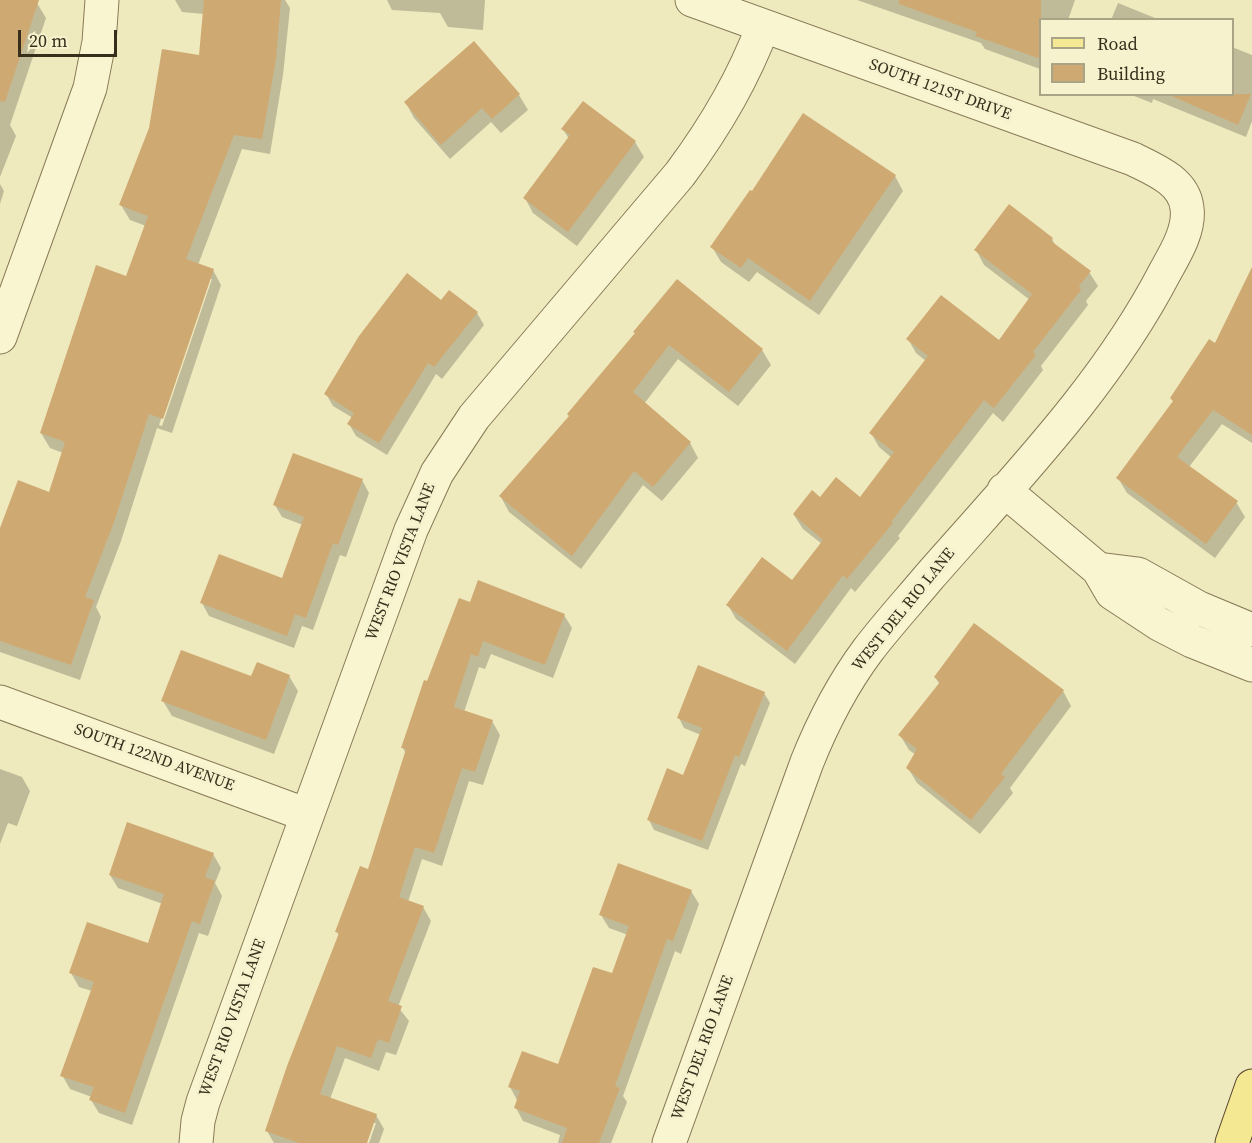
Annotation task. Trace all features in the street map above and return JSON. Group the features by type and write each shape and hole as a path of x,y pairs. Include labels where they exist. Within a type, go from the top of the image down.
{"main road":[{"path":"1232,1143 1252,1086"}],"street":[{"path":"0,337 90,88 99,42 102,0"},
{"name":"SOUTH 121ST DRIVE","path":"692,0 1133,159 1168,178 1182,191"},
{"name":"WEST RIO VISTA LANE","path":"196,1143 203,1102 411,530 437,473 474,417 702,145 739,84 763,26"},
{"name":"WEST DEL RIO LANE","path":"669,1143 807,762 834,702 869,649 1100,377 1139,319 1177,249 1184,229 1187,210 1182,191"},
{"path":"1004,490 1098,569 1112,593 1159,624 1192,641 1252,665"},
{"path":"1098,569 1138,574 1199,608 1252,630"},
{"name":"SOUTH 122ND AVENUE","path":"0,702 307,815"}],"building":[{"path":"0,0 39,0 5,102 0,101"},
{"path":"204,0 281,0 276,59 262,139 234,135 186,259 214,269 163,419 149,414 113,525 85,597 94,600 71,665 0,641 0,528 18,480 49,492 65,442 40,433 96,265 126,276 148,216 119,205 149,128 162,49 199,55"},
{"path":"899,0 1041,0 1039,58 975,36 977,32 899,4"},
{"path":"474,41 520,94 492,119 482,108 441,145 404,102"},
{"path":"1251,94 1238,125 1172,96"},
{"path":"583,101 636,141 568,232 523,198 570,135 561,129"},
{"path":"803,113 896,175 810,301 748,258 741,268 710,247 750,190 752,191"},
{"path":"1009,204 1053,238 1051,241 1091,271 1079,286 1081,290 1033,352 1036,355 994,408 984,400 891,522 893,523 847,579 843,575 787,651 726,605 762,557 792,580 823,540 793,514 812,490 820,497 836,477 860,497 894,452 869,433 928,356 906,339 941,295 999,340 1032,294 974,250"},
{"path":"1252,267 1252,435 1213,410 1177,457 1238,501 1206,544 1116,478 1173,401 1170,398 1209,339 1215,343"},
{"path":"407,273 441,300 449,290 478,312 434,367 428,363 379,443 347,424 354,413 324,394 359,336"},
{"path":"677,279 763,349 729,392 669,345 633,392 691,442 653,487 634,471 572,556 499,496 569,416 567,414"},
{"path":"293,453 363,479 338,545 333,543 306,618 295,614 287,636 200,603 219,554 282,578 304,517 273,505"},
{"path":"478,580 565,614 545,665 483,641 478,657 471,654 454,707 493,720 475,772 462,768 434,853 415,847 399,897 424,906 388,1001 402,1006 389,1043 378,1039 371,1058 337,1046 320,1094 377,1114 367,1143 299,1143 265,1131 287,1066 339,933 335,932 360,866 368,869 406,749 401,748 424,680 427,681 459,598 470,602"},
{"path":"974,623 1064,690 1001,774 1005,777 971,820 906,768 917,749 898,735 940,682 934,677"},
{"path":"181,650 251,676 257,662 290,675 266,740 161,701"},
{"path":"698,665 765,692 739,757 735,755 702,841 647,820 667,768 683,775 702,728 677,718"},
{"path":"127,822 214,853 205,877 215,881 200,924 192,921 125,1113 89,1100 94,1087 60,1076 94,982 69,973 87,922 148,943 164,894 109,875"},
{"path":"618,863 692,890 673,941 667,939 615,1086 620,1088 599,1143 562,1143 567,1128 514,1108 520,1091 508,1087 522,1051 558,1064 593,967 612,973 629,926 599,915"}]}
